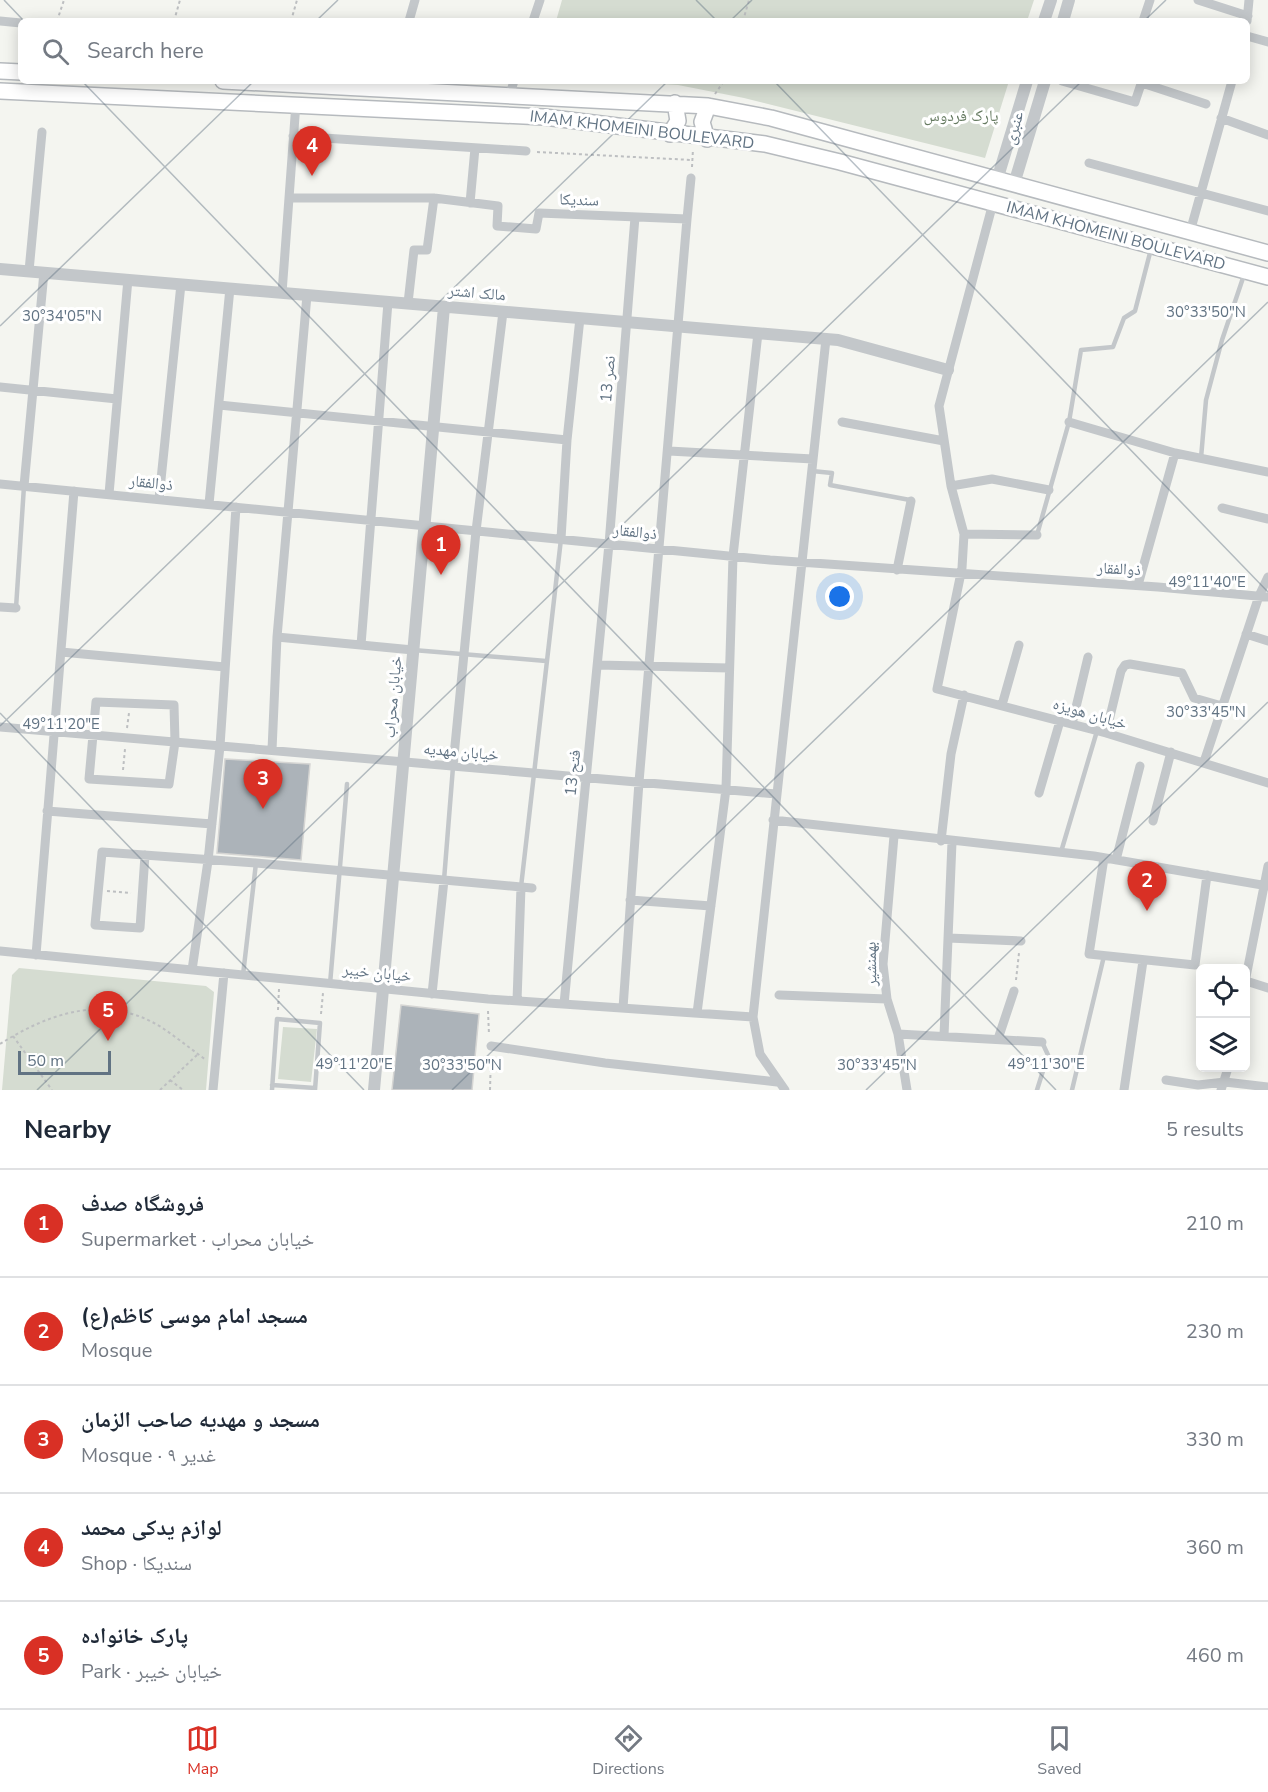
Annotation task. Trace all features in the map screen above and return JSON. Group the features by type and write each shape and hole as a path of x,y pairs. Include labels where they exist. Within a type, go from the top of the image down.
{"main road":[{"path":"0,71 18,72"},
{"name":"IMAM KHOMEINI BOULEVARD","path":"347,84 512,88 708,106 771,118 1268,253"},
{"name":"IMAM KHOMEINI BOULEVARD","path":"0,91 544,117 776,147 1268,277"},
{"path":"670,134 678,121 675,103"},
{"path":"701,138 702,122 708,106"}],"street":[{"path":"410,18 416,0"},
{"path":"534,18 540,0"},
{"path":"1045,18 1051,0"},
{"path":"1064,18 1069,0"},
{"path":"1144,18 1150,0"},
{"path":"1198,0 1245,18"},
{"path":"1248,18 1250,0"},
{"path":"0,21 18,23"},
{"path":"1250,37 1268,42"},
{"name":"عنبری","path":"997,180 1026,84"},
{"name":"عنبری","path":"1014,184 1044,84"},
{"path":"1073,84 1136,102 1141,84"},
{"path":"1148,84 1206,104"},
{"path":"1190,232 1231,84"},
{"path":"282,293 296,104"},
{"path":"1221,118 1268,135"},
{"path":"29,271 42,132"},
{"path":"293,136 526,151"},
{"path":"471,202 475,148"},
{"path":"1089,163 1268,211"},
{"path":"623,1008 639,782 680,327 691,178"},
{"name":"سندیکا","path":"289,198 434,198 471,202 498,206 497,226 536,229 539,213 687,219"},
{"path":"408,303 414,250 427,250 434,198"},
{"path":"961,575 964,534 951,486 939,406 993,203"},
{"name":"نصر 13","path":"609,544 635,217"},
{"name":"مالک اشتر","path":"0,269 826,339 948,370"},
{"path":"24,486 44,272"},
{"path":"109,494 128,279"},
{"path":"159,499 181,284"},
{"path":"209,504 230,288"},
{"path":"272,750 277,637 307,295"},
{"path":"361,645 388,302"},
{"name":"خیابان محراب","path":"374,1090 444,307"},
{"path":"453,766 476,531 503,312"},
{"path":"561,539 567,440 580,318"},
{"path":"697,1013 726,789 733,556 758,333"},
{"path":"784,1090 760,1054 753,1017 826,339"},
{"path":"0,387 117,399"},
{"path":"219,405 567,440"},
{"path":"842,422 944,441"},
{"path":"1068,422 1175,453 1268,472"},
{"path":"669,451 813,459"},
{"path":"1138,585 1175,453"},
{"path":"951,486 992,479 1049,490"},
{"name":"ذوالفقار","path":"0,484 802,563 1138,585 1263,596"},
{"path":"36,955 74,491"},
{"path":"897,570 911,501"},
{"path":"192,970 208,861 220,746 236,507"},
{"path":"1222,508 1268,519"},
{"path":"964,534 1037,534"},
{"name":"فتح 13","path":"564,1004 609,544"},
{"name":"خیابان هویزه","path":"961,575 937,689 1102,732 1268,783"},
{"path":"1204,762 1246,634 1263,596 1268,577"},
{"path":"0,606 16,608"},
{"path":"1246,634 1268,641"},
{"path":"277,637 414,650"},
{"path":"1002,705 1018,645"},
{"path":"61,652 225,667"},
{"path":"1072,724 1088,657"},
{"path":"1102,732 1121,671 1125,665 1130,663 1182,673 1194,698 1222,706"},
{"path":"598,665 729,668"},
{"path":"941,841 951,754 964,695"},
{"path":"96,702 174,705 175,742 169,784 89,779 93,735 96,702"},
{"path":"1039,793 1060,721"},
{"name":"خیابان مهدیه","path":"0,727 776,794"},
{"path":"1153,821 1171,752"},
{"path":"1116,860 1140,766"},
{"path":"47,811 212,824"},
{"path":"773,820 894,836 1061,852 1265,886"},
{"name":"بهمنشیر","path":"894,836 883,964 887,999 898,1034 907,1090"},
{"path":"944,1036 952,842"},
{"path":"145,855 140,928 95,925 102,852 145,855 208,861 256,863 532,888"},
{"path":"1104,858 1089,954 1195,965 1207,875"},
{"path":"1248,964 1268,866"},
{"path":"432,994 444,880"},
{"path":"517,1001 521,887"},
{"path":"630,900 711,906"},
{"path":"948,938 1021,941"},
{"path":"0,951 0,960"},
{"name":"خیابان خیبر","path":"0,951 432,994 753,1017"},
{"path":"1124,1090 1143,961"},
{"path":"213,1090 224,974"},
{"path":"1250,981 1268,988"},
{"path":"999,1039 1014,991"},
{"path":"779,995 887,999"},
{"path":"898,1034 1042,1042"},
{"path":"491,1046 605,1064 777,1082"},
{"path":"1166,1080 1198,1085 1268,1087"}],"lane":[{"path":"1037,534 1068,422 1081,350 1113,347 1124,318 1135,311 1152,246"},
{"path":"1201,458 1206,400 1222,340 1245,271"},
{"path":"812,471 832,473 830,485 911,501"},
{"path":"16,608 24,486"},
{"path":"521,887 561,539"},
{"path":"414,650 546,661"},
{"path":"1061,852 1102,732"},
{"path":"444,880 453,766"},
{"path":"327,984 347,784"},
{"path":"243,975 256,863"},
{"path":"1072,1090 1104,956"},
{"path":"277,1019 320,1023 315,1089 272,1087 277,1019"},
{"path":"1037,1090 1048,1055 1042,1042"}],"path":[{"path":"58,18 64,0"},
{"path":"175,18 180,0"},
{"path":"292,18 297,0"},
{"path":"744,18 749,0"},
{"path":"691,178 692,160 701,138"},
{"path":"526,151 692,160"},
{"path":"98,890 142,894"},
{"path":"1014,991 1021,941"},
{"path":"277,1019 280,979"},
{"path":"320,1023 327,984"},
{"path":"0,1044 31,1024 70,1011 118,1010 159,1026 215,1066"},
{"path":"13,1036 52,1090"},
{"path":"160,1090 198,1054"},
{"path":"170,1080 183,1090"}],"green space":[{"path":"562,0 1034,0 1028,18 557,18"},
{"name":"پارک فردوس","path":"659,84 1008,84 985,158 744,98 678,85"},
{"path":"19,968 206,986 214,992 206,1090 2,1090 12,975"},
{"path":"283,1027 317,1029 311,1082 278,1079"}],"building":[{"path":"225,759 310,764 301,860 217,853"},
{"path":"401,1005 479,1014 472,1090 392,1090"}],"place":[{"name":"لوازم یدکی محمد","path":"312,176"},
{"name":"فروشگاه صدف","path":"441,575"},
{"name":"مسجد و مهدیه صاحب الزمان","path":"263,809"},
{"name":"مسجد امام موسی کاظم(ع)","path":"1147,911"},
{"name":"پارک خانواده","path":"108,1041"}]}
